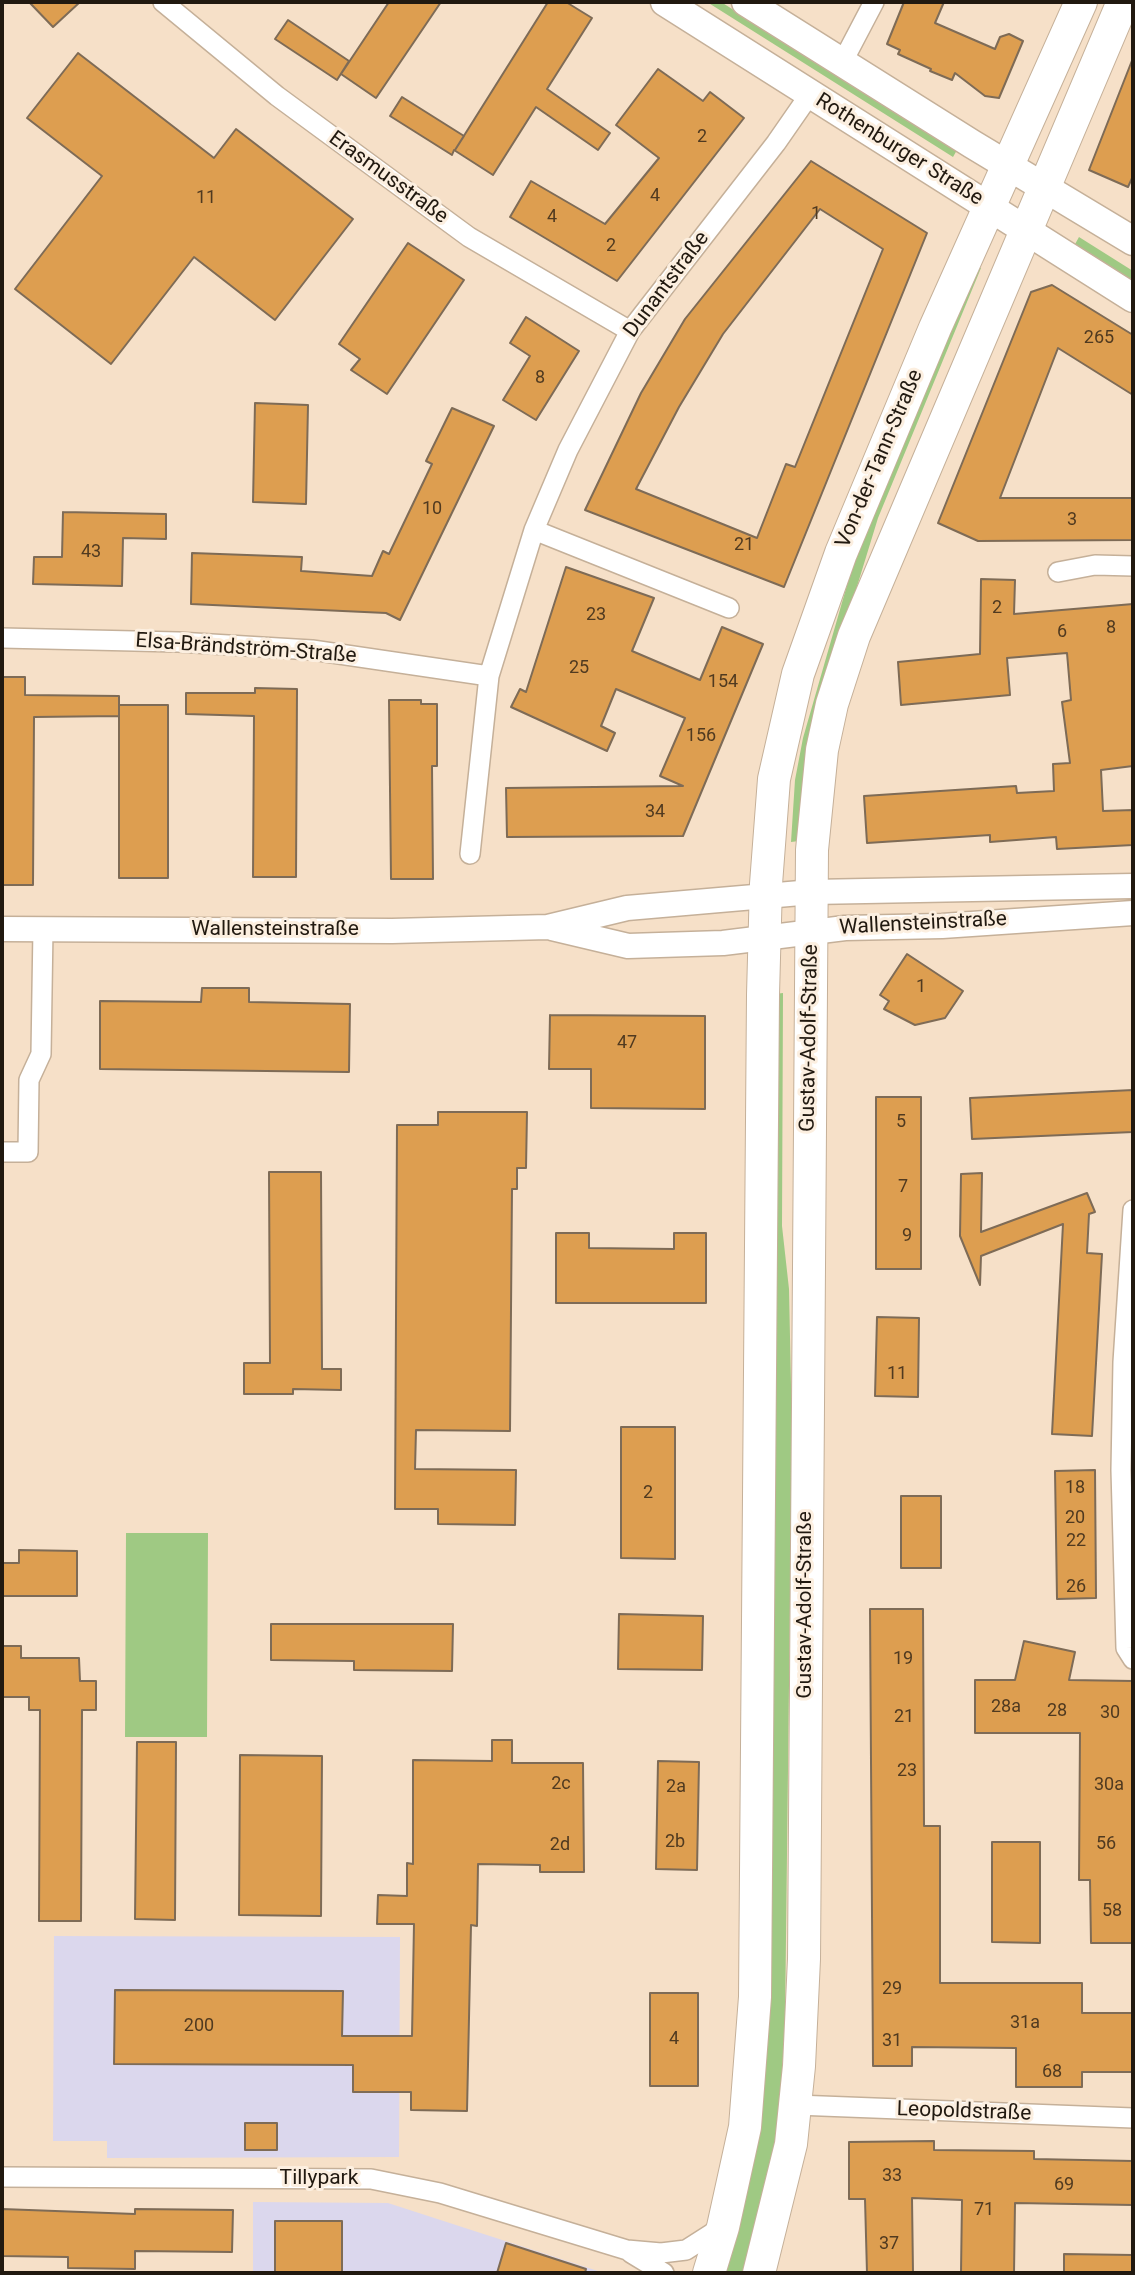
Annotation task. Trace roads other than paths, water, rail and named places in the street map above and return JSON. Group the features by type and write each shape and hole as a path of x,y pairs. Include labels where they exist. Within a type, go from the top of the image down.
{"main road":[{"name":"Rothenburger Straße","path":"665,2 1133,298"},
{"name":"Rothenburger Straße","path":"747,2 1133,241"},
{"name":"Von-der-Tann-Straße","path":"764,939 774,779 785,721 807,645 866,490 1081,2"},
{"path":"812,932 815,796 825,732 843,665 1123,2"},
{"name":"Gustav-Adolf-Straße","path":"759,2273 781,2193 796,2105 804,1947 812,932"},
{"path":"709,2273 723,2227 744,2127 756,1972 764,939"}],"street":[{"name":"Erasmusstraße","path":"163,2 277,96 469,237 630,331"},
{"path":"842,62 874,2"},
{"name":"Dunantstraße","path":"470,854 489,676 534,530 568,450 630,331 776,143 810,94"},
{"path":"534,530 729,608"},
{"path":"1058,572 1095,565 1133,566"},
{"name":"Elsa-Brändström-Straße","path":"2,638 178,642 312,650 489,676"},
{"name":"Wallensteinstraße","path":"2,929 392,931 548,927 627,908 812,892 1133,886"},
{"name":"Wallensteinstraße","path":"548,927 628,946 1133,913"},
{"path":"2,1152 28,1152 29,1080 41,1054 43,929"},
{"path":"1133,1210 1123,1362 1121,1470 1126,1648 1133,1659"},
{"name":"Leopoldstraße","path":"796,2105 1133,2118"},
{"name":"Tillypark","path":"2,2177 371,2179 440,2193 627,2250 674,2252 696,2244 723,2227"},
{"name":"Tillypark","path":"627,2250 664,2273"}]}
